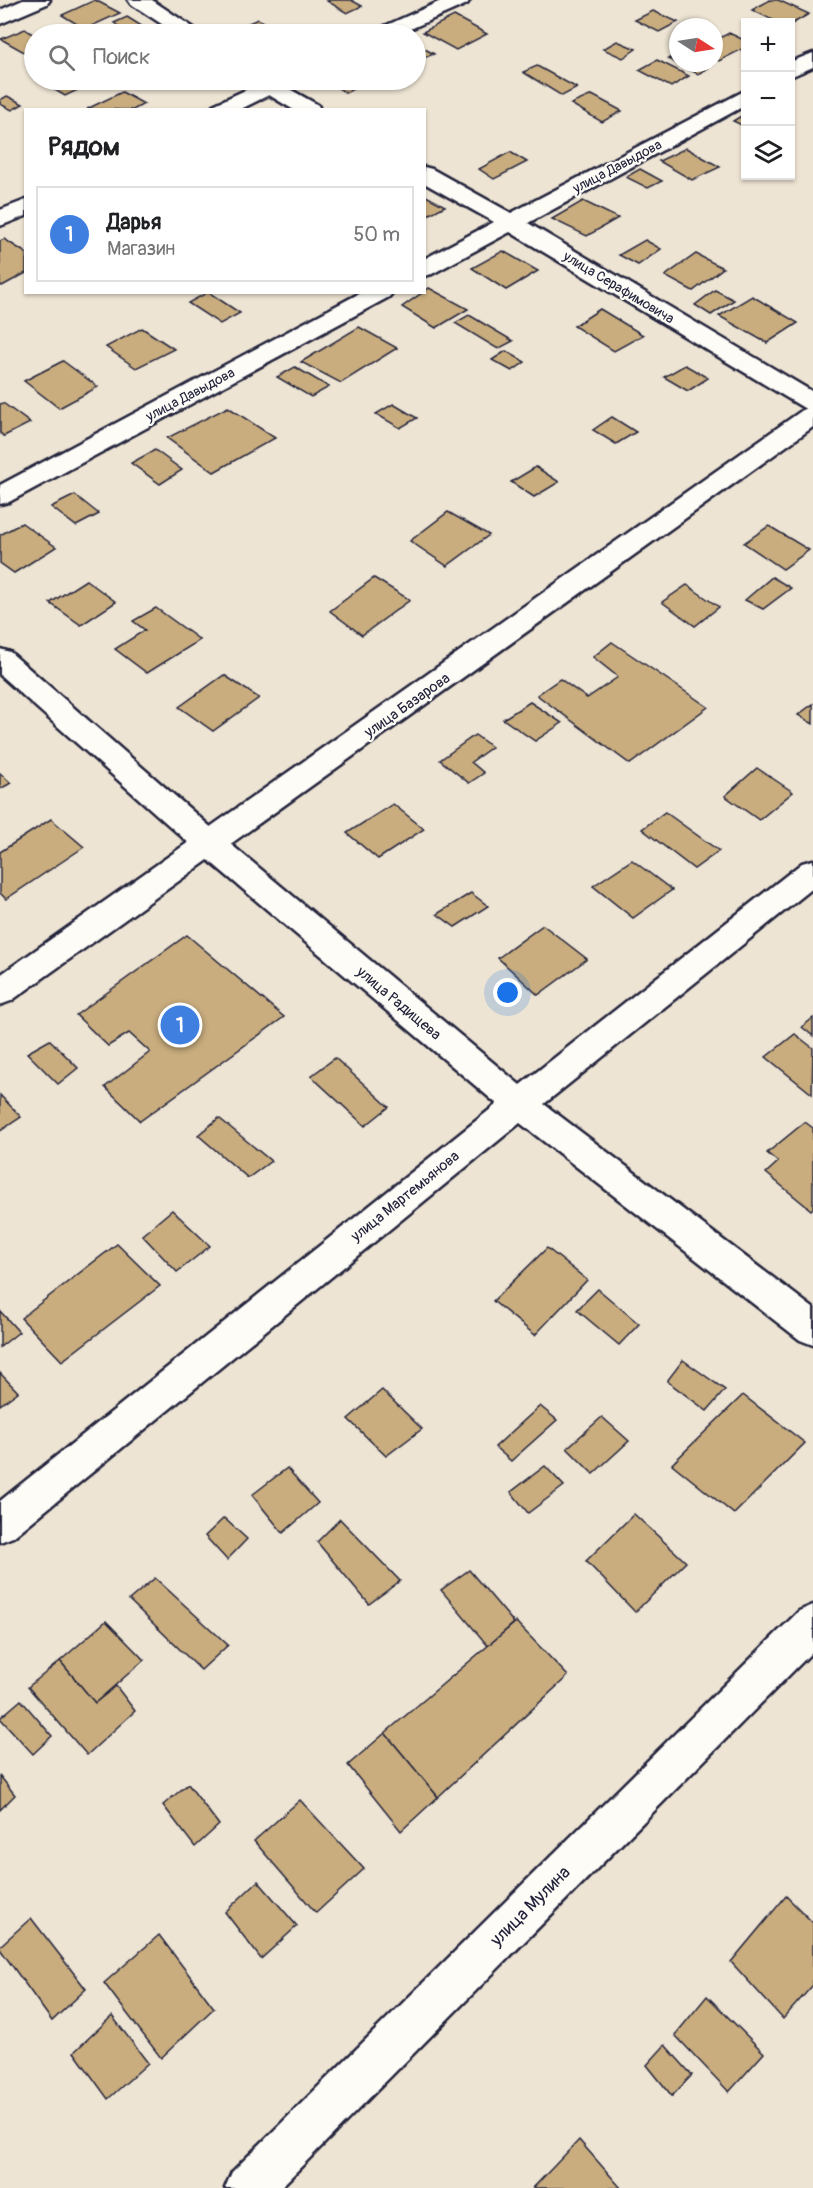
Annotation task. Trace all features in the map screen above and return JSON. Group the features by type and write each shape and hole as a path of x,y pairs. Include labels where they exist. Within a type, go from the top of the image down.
{"street":[{"path":"0,18 40,0"},
{"path":"138,0 175,24"},
{"path":"406,24 460,0"},
{"path":"795,68 813,59"},
{"path":"224,108 256,90"},
{"path":"281,90 307,108"},
{"name":"улица Давыдова","path":"426,268 741,99"},
{"name":"улица Серафимовича","path":"426,175 512,223 813,403"},
{"path":"0,219 24,208"},
{"name":"улица Давыдова","path":"0,496 377,294"},
{"name":"улица Базарова","path":"0,992 813,415"},
{"name":"улица Радищева","path":"0,659 211,844 520,1104 813,1329"},
{"name":"улица Мартемьянова","path":"0,1524 520,1104 813,871"},
{"name":"улица Мулина","path":"248,2188 813,1624"}],"building":[{"path":"95,0 120,13 96,24 77,24 62,15"},
{"path":"351,0 362,6 347,13 327,1"},
{"path":"770,0 778,0 809,14 795,22 795,18 769,18 752,10"},
{"path":"653,11 669,18 669,27 659,32 635,20"},
{"path":"454,16 487,34 456,50 426,34 426,30"},
{"path":"127,17 138,24 115,24"},
{"path":"258,19 266,24 246,24"},
{"path":"24,29 24,52 1,39"},
{"path":"729,33 741,39 741,50 723,59 723,36"},
{"path":"617,41 636,49 623,58 603,49"},
{"path":"426,50 434,54 426,57"},
{"path":"657,60 669,66 669,72 681,72 689,76 671,87 639,70"},
{"path":"537,66 577,88 562,96 523,72"},
{"path":"55,90 78,90 65,96"},
{"path":"122,92 144,104 137,108 89,108"},
{"path":"592,95 622,111 602,122 571,104"},
{"path":"7,96 23,104 12,110 0,104 0,100"},
{"path":"741,116 741,125 733,121"},
{"path":"686,148 720,167 692,180 659,161"},
{"path":"510,152 527,162 494,179 479,169"},
{"path":"640,169 662,181 648,188 626,177"},
{"path":"426,196 445,206 426,216"},
{"path":"583,201 618,218 587,236 552,219"},
{"path":"4,239 24,252 24,274 2,286 0,284 0,241"},
{"path":"645,240 661,249 638,265 619,255"},
{"path":"503,251 538,271 506,290 472,268"},
{"path":"696,254 723,268 693,291 665,276"},
{"path":"429,288 468,309 436,328 402,307 420,294 426,294"},
{"path":"715,290 734,300 711,315 695,305"},
{"path":"204,294 211,294 240,313 220,324 188,303"},
{"path":"752,296 798,323 767,343 719,316"},
{"path":"600,309 643,335 614,351 574,326"},
{"path":"469,315 513,341 498,349 455,323"},
{"path":"359,327 397,348 341,383 301,362"},
{"path":"142,328 174,349 136,368 106,347"},
{"path":"506,351 525,362 512,371 492,360"},
{"path":"63,361 98,387 59,408 24,381"},
{"path":"685,365 708,378 688,391 664,377"},
{"path":"295,367 329,387 311,397 277,377"},
{"path":"3,403 30,423 4,436 0,433 0,404"},
{"path":"393,404 417,418 400,428 376,414"},
{"path":"228,407 275,438 214,472 167,438"},
{"path":"612,417 636,432 616,444 593,430"},
{"path":"155,450 182,470 160,484 131,463"},
{"path":"536,467 559,482 534,497 511,482"},
{"path":"75,495 99,514 76,526 51,507"},
{"path":"448,512 489,535 447,566 410,541"},
{"path":"22,523 56,547 14,573 0,563 0,535"},
{"path":"769,526 809,550 783,569 744,543"},
{"path":"772,577 791,588 763,609 745,600"},
{"path":"374,578 410,600 362,635 330,611"},
{"path":"86,580 116,602 81,625 50,603"},
{"path":"687,585 719,607 695,626 662,602"},
{"path":"156,608 200,640 147,673 115,649 145,630 133,621"},
{"path":"612,642 708,707 630,764 537,695 560,679 587,698 618,677 593,657"},
{"path":"224,675 259,698 213,731 179,707"},
{"path":"530,702 562,723 535,741 503,719"},
{"path":"813,704 813,724 798,715"},
{"path":"475,735 492,747 471,762 484,773 469,783 440,760"},
{"path":"757,768 793,792 759,820 725,796"},
{"path":"0,773 11,783 0,789"},
{"path":"393,804 424,829 378,859 347,833"},
{"path":"665,812 719,851 694,869 642,829"},
{"path":"51,819 84,847 6,899 0,893 0,852"},
{"path":"632,860 672,890 633,918 593,886"},
{"path":"471,893 488,906 455,927 437,914"},
{"path":"543,925 587,959 538,995 498,958"},
{"path":"187,935 284,1017 140,1121 105,1087 150,1052 129,1033 108,1046 76,1015"},
{"path":"813,1018 813,1036 802,1027"},
{"path":"795,1034 813,1048 812,1094 766,1057"},
{"path":"50,1040 78,1068 58,1084 27,1053"},
{"path":"335,1058 389,1107 365,1126 311,1076"},
{"path":"0,1095 21,1117 0,1131"},
{"path":"219,1118 271,1161 248,1178 198,1135"},
{"path":"805,1122 813,1128 813,1208 811,1210 766,1173 778,1162 767,1153"},
{"path":"172,1210 210,1246 177,1272 142,1235"},
{"path":"117,1244 160,1286 62,1361 21,1318"},
{"path":"547,1248 587,1280 535,1335 493,1301"},
{"path":"598,1289 639,1324 619,1345 577,1310"},
{"path":"0,1311 19,1332 0,1347"},
{"path":"683,1360 725,1390 707,1411 667,1381"},
{"path":"0,1373 18,1392 0,1405"},
{"path":"382,1390 422,1429 386,1456 348,1419"},
{"path":"743,1395 805,1443 734,1514 672,1464"},
{"path":"540,1406 557,1420 511,1461 495,1447"},
{"path":"602,1417 629,1441 593,1474 567,1448"},
{"path":"545,1466 564,1486 528,1513 511,1492"},
{"path":"287,1468 318,1503 283,1533 252,1495"},
{"path":"634,1514 686,1562 635,1612 586,1561"},
{"path":"224,1518 247,1539 227,1560 205,1536"},
{"path":"340,1519 400,1581 369,1604 317,1542"},
{"path":"469,1570 514,1623 488,1646 441,1590"},
{"path":"155,1578 228,1645 201,1670 129,1600"},
{"path":"106,1621 144,1660 95,1703 60,1661"},
{"path":"516,1622 568,1676 438,1797 385,1733"},
{"path":"60,1661 95,1703 116,1686 135,1711 87,1755 28,1687"},
{"path":"21,1700 52,1736 33,1754 0,1718"},
{"path":"385,1733 438,1797 401,1831 348,1765"},
{"path":"0,1776 15,1795 0,1810"},
{"path":"188,1784 219,1825 195,1847 163,1805"},
{"path":"300,1800 364,1869 316,1913 254,1841"},
{"path":"258,1881 297,1926 261,1959 225,1912"},
{"path":"786,1896 813,1923 813,1985 783,2019 731,1962"},
{"path":"31,1918 86,1989 52,2021 0,1949 0,1946"},
{"path":"159,1935 214,2008 161,2058 104,1983"},
{"path":"707,1996 764,2053 729,2092 675,2035"},
{"path":"112,2016 148,2063 108,2099 74,2052"},
{"path":"665,2045 692,2075 672,2096 647,2065"},
{"path":"579,2140 621,2188 533,2188"}],"place":[{"name":"Дарья","path":"180,1025"}]}
